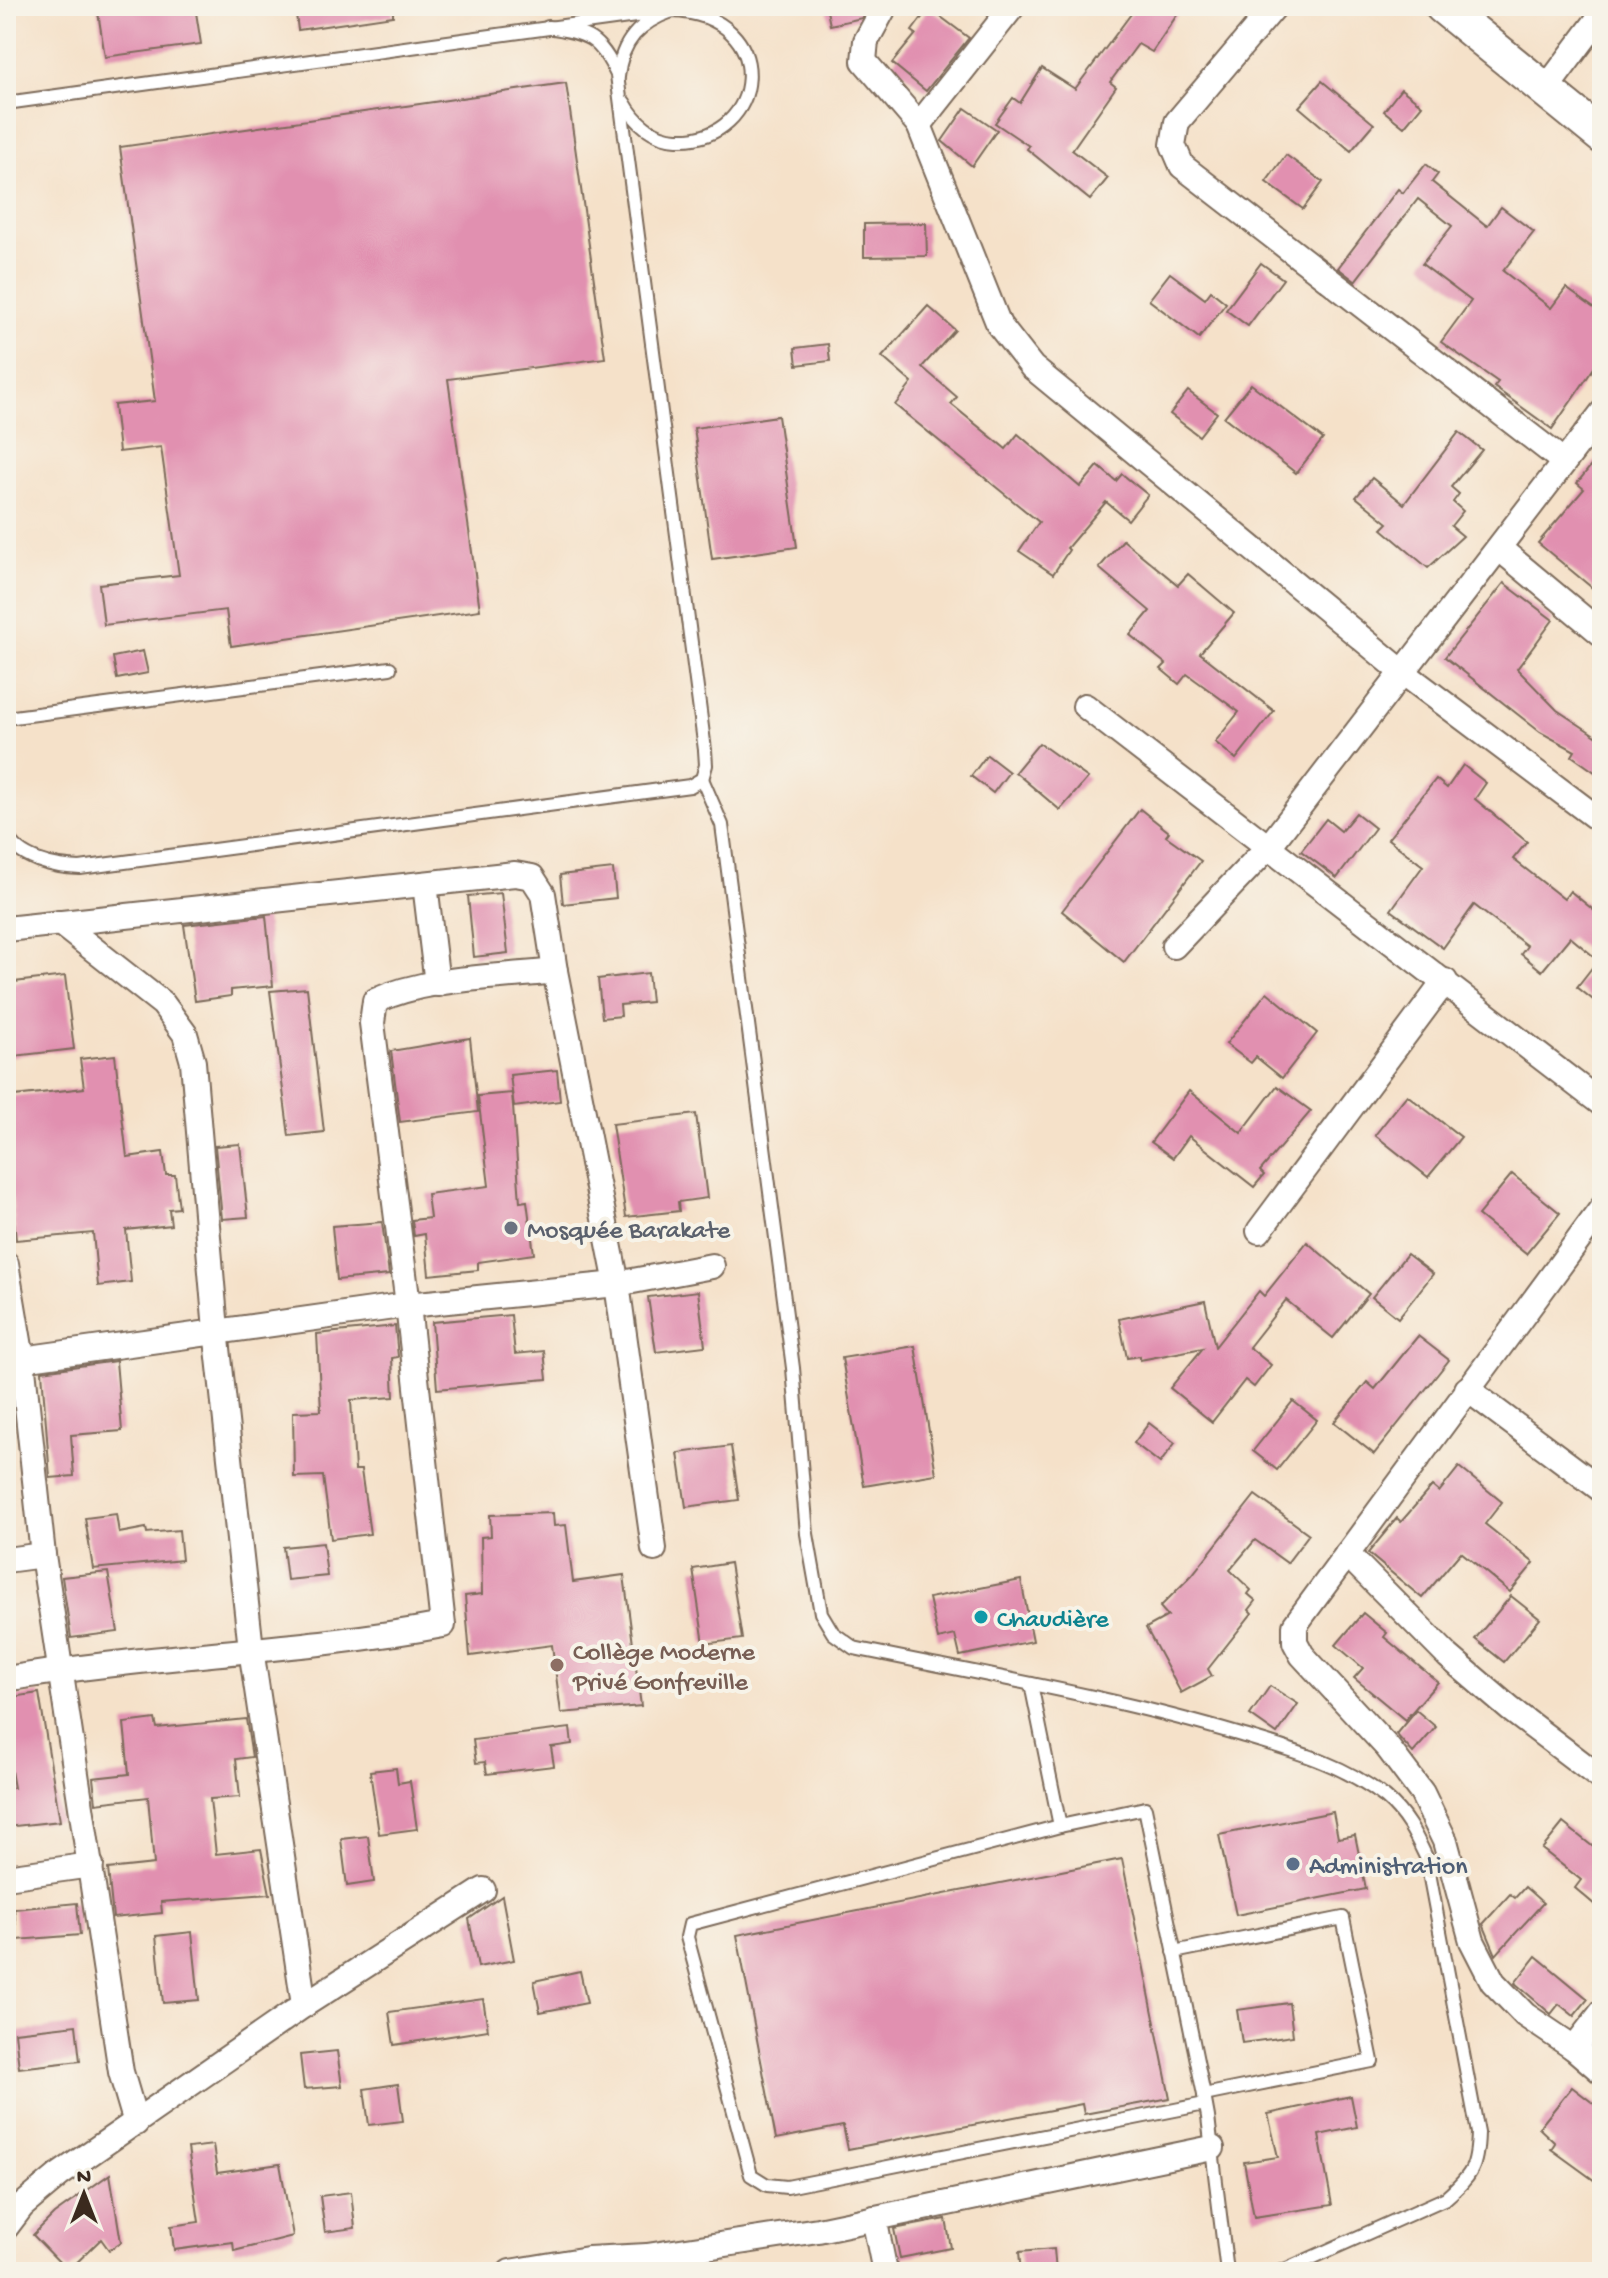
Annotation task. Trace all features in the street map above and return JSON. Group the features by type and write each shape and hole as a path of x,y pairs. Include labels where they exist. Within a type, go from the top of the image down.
{"street":[{"path":"885,6 866,41 864,61 919,125 999,325 1032,367 1405,674 1602,822"},
{"path":"919,125 1013,6"},
{"path":"1275,6 1177,122 1173,145 1182,166 1563,461"},
{"path":"1442,6 1602,136"},
{"path":"1546,89 1602,14"},
{"path":"1174,946 1270,845 1405,674 1602,413"},
{"path":"1500,549 1602,634"},
{"path":"1085,706 1270,845 1602,1104"},
{"path":"6,929 515,874 532,877 543,894 555,971 617,1284 654,1549"},
{"path":"425,884 437,984"},
{"path":"60,923 163,1004 185,1034 193,1062 216,1330 251,1649 304,2005"},
{"path":"6,1679 62,1669 371,1638 443,1625 408,1305 372,1023 375,1001 395,992 437,984 555,971"},
{"path":"1259,1231 1445,981"},
{"path":"1602,1208 1295,1625 1295,1642 1302,1655 1388,1748 1422,1793 1445,1841 1472,1941 1493,1982 1525,2015 1574,2048 1602,2072"},
{"path":"6,1264 14,1360 121,2072 136,2123"},
{"path":"14,1360 408,1305 617,1284 712,1266"},
{"path":"1467,1389 1602,1490"},
{"path":"1347,1554 1448,1656 1510,1709 1602,1779"},
{"path":"6,1560 43,1555"},
{"path":"6,1877 91,1865"},
{"path":"6,2227 22,2206 59,2175 304,2005 483,1890"},
{"path":"1574,2048 1602,2012"},
{"path":"510,2272 588,2259 648,2264 1212,2148"},
{"path":"874,2218 885,2272"}],"lane":[{"path":"672,11 651,19 633,33 622,52 617,75 705,750 706,765 702,779 722,825 793,1368 807,1534 821,1613 833,1633 854,1648 1157,1710 1292,1751 1349,1773 1406,1817 1426,1857 1478,2133 1477,2161 1467,2180 1446,2198 1280,2272"},
{"path":"6,103 548,27 672,11 699,12 720,21 736,37 746,57 749,80 744,100 732,119 714,133 692,140 671,139 650,131 632,116 621,97 617,75 604,47 578,31 548,27"},
{"path":"6,718 390,668"},
{"path":"6,834 28,855 54,866 80,868 690,786 702,779"},
{"path":"1031,1684 1060,1826"},
{"path":"1174,1952 1343,1918 1372,2061 1205,2099 787,2187 767,2185 751,2175 687,1937 690,1924 1060,1826 1145,1808 1174,1952 1205,2099 1227,2272"}],"building":[{"path":"97,6 195,6 201,44 105,57"},
{"path":"295,6 393,6 393,16 298,30"},
{"path":"826,6 868,6 862,18 830,25"},
{"path":"1137,6 1183,6 1152,52 1138,44 1110,82 1116,87 1072,150 1108,178 1090,200 1027,149 1029,146 995,123 1013,98 1020,103 1042,68 1075,89"},
{"path":"929,8 969,38 926,91 892,63 916,34 912,31"},
{"path":"1322,81 1374,124 1351,151 1299,107"},
{"path":"566,83 605,358 448,379 480,610 231,646 226,610 104,625 99,584 179,575 161,447 119,452 114,405 155,401 120,147"},
{"path":"1401,89 1422,105 1404,127 1384,111"},
{"path":"965,108 997,130 972,166 942,141"},
{"path":"1286,155 1323,182 1303,209 1266,182"},
{"path":"1426,164 1438,174 1432,182 1487,226 1501,207 1534,232 1503,271 1551,308 1566,288 1602,314 1602,356 1552,429 1494,387 1498,382 1441,342 1471,301 1422,264 1452,226 1418,199 1355,281 1338,268 1398,189 1403,193"},
{"path":"926,223 927,256 864,257 864,224"},
{"path":"1261,263 1283,279 1248,326 1226,310"},
{"path":"1170,273 1205,299 1211,291 1226,303 1199,338 1149,300"},
{"path":"928,306 955,330 922,367 957,397 951,404 1006,449 1018,434 1080,487 1098,466 1116,481 1122,474 1148,495 1128,520 1106,502 1067,548 1069,550 1053,574 1019,551 1039,522 895,405 912,383 882,357"},
{"path":"828,344 830,361 797,365 795,348"},
{"path":"1251,384 1323,439 1296,473 1224,417"},
{"path":"1188,391 1217,413 1199,436 1170,414"},
{"path":"778,416 797,547 712,559 694,428"},
{"path":"1459,432 1482,450 1451,487 1459,494 1453,502 1463,511 1451,526 1463,536 1428,568 1382,529 1388,523 1356,497 1372,478 1404,504"},
{"path":"1602,452 1602,596 1538,543 1584,489 1577,483"},
{"path":"1123,540 1178,585 1188,574 1234,613 1200,653 1274,711 1236,759 1215,742 1239,712 1187,674 1179,684 1161,669 1166,664 1130,635 1150,611 1099,568"},
{"path":"1504,583 1553,620 1517,669 1557,710 1602,740 1602,777 1572,756 1575,751 1540,732 1445,657"},
{"path":"143,651 148,673 117,679 113,657"},
{"path":"1039,743 1088,778 1060,810 1015,772"},
{"path":"987,755 1009,772 993,793 971,776"},
{"path":"1463,765 1486,783 1475,799 1527,842 1513,859 1564,899 1570,891 1602,917 1602,1007 1577,987 1598,960 1570,937 1542,971 1521,954 1527,946 1474,905 1443,948 1391,910 1423,866 1388,839 1436,779 1447,788"},
{"path":"1140,809 1169,832 1166,836 1201,861 1124,962 1062,911"},
{"path":"1356,813 1375,828 1337,878 1301,851 1326,819 1341,831"},
{"path":"613,869 616,898 563,904 560,875"},
{"path":"501,893 508,953 474,957 468,896"},
{"path":"266,916 273,986 231,990 231,996 195,1001 184,925"},
{"path":"648,973 651,1002 620,1005 621,1016 602,1018 598,979"},
{"path":"65,976 74,1049 6,1057 6,983"},
{"path":"307,988 324,1132 289,1136 270,991"},
{"path":"1267,992 1317,1033 1282,1078 1256,1057 1251,1063 1226,1044"},
{"path":"470,1038 478,1112 400,1122 391,1051"},
{"path":"115,1055 127,1157 163,1152 166,1175 175,1175 179,1208 169,1209 171,1225 126,1230 131,1282 98,1286 93,1233 16,1240 6,1142 6,1097 84,1088 80,1059"},
{"path":"557,1070 560,1101 514,1107 510,1075"},
{"path":"1277,1086 1311,1111 1260,1171 1264,1175 1254,1187 1189,1136 1173,1158 1151,1142 1189,1091 1241,1133"},
{"path":"512,1093 520,1202 527,1201 534,1254 478,1262 478,1270 429,1275 425,1234 414,1236 412,1220 430,1218 427,1194 489,1186 478,1096"},
{"path":"1407,1095 1461,1137 1428,1177 1375,1135"},
{"path":"696,1114 707,1198 678,1202 679,1211 626,1217 612,1124"},
{"path":"240,1144 248,1217 222,1219 215,1146"},
{"path":"1512,1174 1560,1213 1526,1254 1478,1215"},
{"path":"382,1222 389,1275 337,1280 332,1226"},
{"path":"1307,1242 1369,1294 1333,1338 1286,1300 1249,1347 1271,1365 1254,1387 1245,1380 1212,1422 1170,1388 1203,1348 1140,1360 1140,1356 1127,1358 1119,1319 1205,1301 1215,1347 1259,1291 1264,1296"},
{"path":"1407,1254 1433,1274 1398,1318 1372,1297"},
{"path":"698,1291 705,1346 656,1352 648,1297"},
{"path":"511,1315 515,1354 544,1351 547,1379 437,1389 432,1322"},
{"path":"395,1326 398,1357 392,1358 394,1397 351,1400 355,1470 361,1470 370,1534 331,1539 323,1476 294,1477 293,1412 321,1411 317,1334"},
{"path":"1418,1336 1449,1360 1374,1454 1334,1422 1367,1382 1375,1389"},
{"path":"915,1346 936,1474 864,1486 842,1358"},
{"path":"116,1361 122,1431 71,1435 74,1476 50,1478 42,1371"},
{"path":"1293,1401 1317,1420 1277,1470 1253,1451"},
{"path":"1149,1423 1175,1443 1160,1463 1134,1443"},
{"path":"731,1446 739,1500 686,1507 678,1453"},
{"path":"1459,1467 1502,1502 1485,1524 1534,1563 1510,1592 1461,1552 1422,1598 1368,1553 1397,1518 1401,1522 1432,1486 1439,1492"},
{"path":"1255,1495 1309,1534 1287,1563 1255,1540 1230,1570 1251,1590 1248,1594 1256,1601 1249,1610 1252,1613 1208,1669 1212,1676 1181,1693 1146,1628 1168,1616 1160,1607 1192,1575"},
{"path":"553,1513 554,1526 566,1525 573,1582 624,1575 641,1706 561,1713 552,1645 470,1656 465,1596 482,1594 481,1537 491,1536 490,1515"},
{"path":"116,1514 119,1533 146,1528 147,1533 179,1530 182,1560 93,1569 85,1518"},
{"path":"323,1543 327,1576 287,1580 283,1547"},
{"path":"730,1563 742,1639 704,1644 693,1569"},
{"path":"108,1572 118,1632 71,1638 62,1577"},
{"name":"Chaudière","path":"1021,1580 1033,1641 960,1656 955,1635 938,1639 929,1598"},
{"path":"1511,1596 1540,1619 1504,1662 1475,1639"},
{"path":"1363,1613 1387,1633 1384,1637 1438,1682 1405,1720 1354,1678 1363,1668 1336,1645"},
{"path":"1270,1686 1298,1704 1277,1734 1250,1715"},
{"path":"39,1693 60,1821 6,1827 6,1789 14,1788 6,1742 6,1698"},
{"path":"1416,1710 1436,1727 1413,1753 1396,1734"},
{"path":"155,1719 157,1728 246,1719 252,1757 236,1759 240,1797 210,1799 216,1854 261,1849 270,1894 161,1902 162,1913 113,1918 108,1869 154,1864 148,1797 96,1803 93,1778 129,1774 124,1723"},
{"path":"570,1728 572,1744 551,1747 554,1766 487,1774 485,1762 476,1763 473,1740"},
{"path":"396,1768 398,1783 410,1781 417,1829 379,1834 370,1771"},
{"name":"Administration","path":"1333,1812 1338,1838 1355,1835 1366,1889 1236,1915 1219,1835"},
{"path":"1563,1823 1602,1854 1602,1911 1575,1888 1581,1880 1542,1849"},
{"path":"368,1836 374,1882 347,1886 341,1839"},
{"path":"1122,1859 1170,2098 1084,2114 1082,2104 848,2149 843,2126 776,2139 737,1935"},
{"path":"1525,1887 1543,1903 1496,1955 1483,1924 1510,1894 1515,1898"},
{"path":"502,1896 514,1960 478,1967 469,1919"},
{"path":"77,1903 80,1935 17,1940 14,1909"},
{"path":"192,1932 199,2000 163,2003 156,1936"},
{"path":"1536,1956 1588,1999 1574,2016 1559,2004 1551,2014 1515,1983"},
{"path":"580,1971 587,2003 540,2012 534,1981"},
{"path":"483,1999 488,2030 394,2045 389,2012"},
{"path":"1289,2003 1293,2036 1242,2043 1237,2010"},
{"path":"76,2025 80,2061 19,2068 15,2032"},
{"path":"337,2051 342,2086 304,2089 300,2055"},
{"path":"398,2084 403,2121 369,2125 364,2089"},
{"path":"1572,2087 1602,2110 1602,2186 1551,2149 1555,2143 1539,2128"},
{"path":"1351,2096 1357,2127 1319,2135 1332,2205 1254,2217 1244,2162 1278,2157 1268,2114"},
{"path":"213,2145 217,2173 280,2164 293,2236 234,2251 233,2242 174,2250 171,2226 199,2222 188,2148"},
{"path":"110,2174 121,2242 109,2250 101,2239 68,2271 33,2235 54,2214"},
{"path":"351,2192 355,2228 325,2232 320,2196"},
{"path":"946,2219 951,2248 900,2258 894,2229"},
{"path":"1054,2249 1056,2272 1021,2272 1019,2252"}],"place":[{"name":"Mosquée Barakate","path":"511,1228"},
{"name":"Chaudière","path":"981,1617"},
{"name":"Collège Moderne Privé Gonfreville","path":"557,1665"},
{"name":"Administration","path":"1293,1864"}]}
